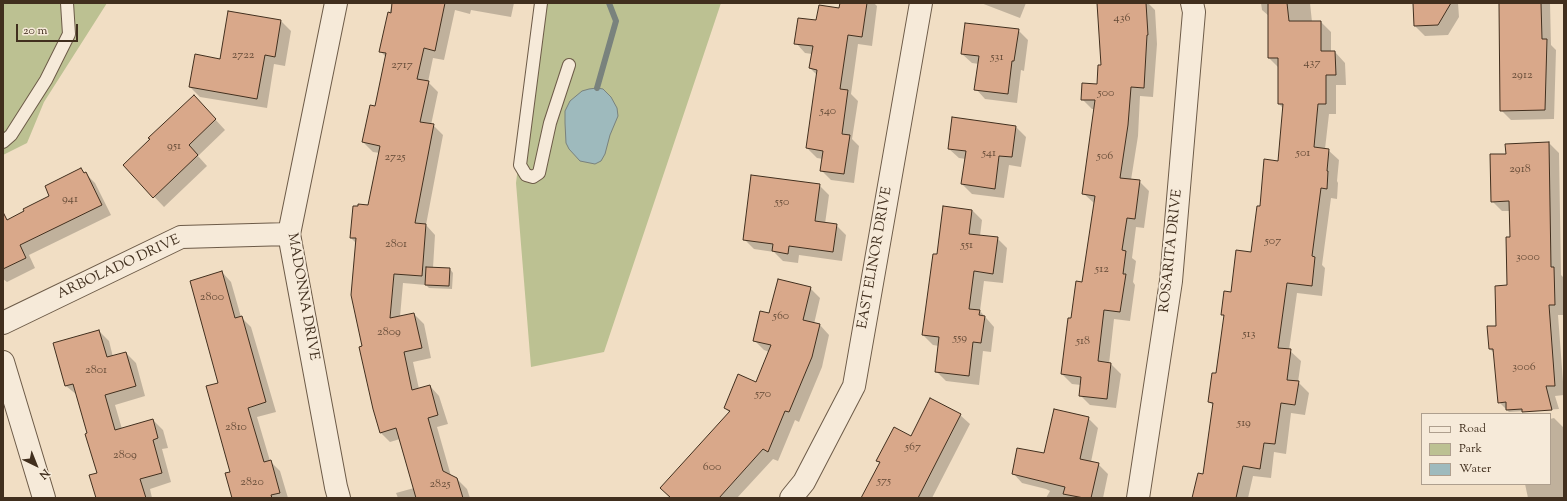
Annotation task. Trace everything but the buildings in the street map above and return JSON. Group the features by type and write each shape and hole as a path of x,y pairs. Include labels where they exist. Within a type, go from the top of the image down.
{"street":[{"name":"MADONNA DRIVE","path":"336,3 288,234 339,498"},
{"name":"EAST ELINOR DRIVE","path":"791,498 804,482 854,386 921,3"},
{"name":"ROSARITA DRIVE","path":"1138,498 1171,281 1194,12 1192,3"},
{"name":"ARBOLADO DRIVE","path":"3,323 181,237 288,234"},
{"path":"3,362 44,498"}],"lane":[{"path":"3,142 11,135 46,80 69,34 67,3"},
{"path":"541,3 520,165 526,174 533,177 539,173 550,123 569,65"}],"green space":[{"path":"3,3 107,3 44,102 27,143 3,155"},
{"path":"538,3 721,3 604,352 531,367 516,183"}],"water":[{"path":"597,88 603,89 611,97 617,108 618,116 610,135 605,154 601,161 595,164 580,161 569,149 566,143 565,111 570,101 582,91"}],"waterway":[{"path":"597,88 616,21 609,3"}]}
